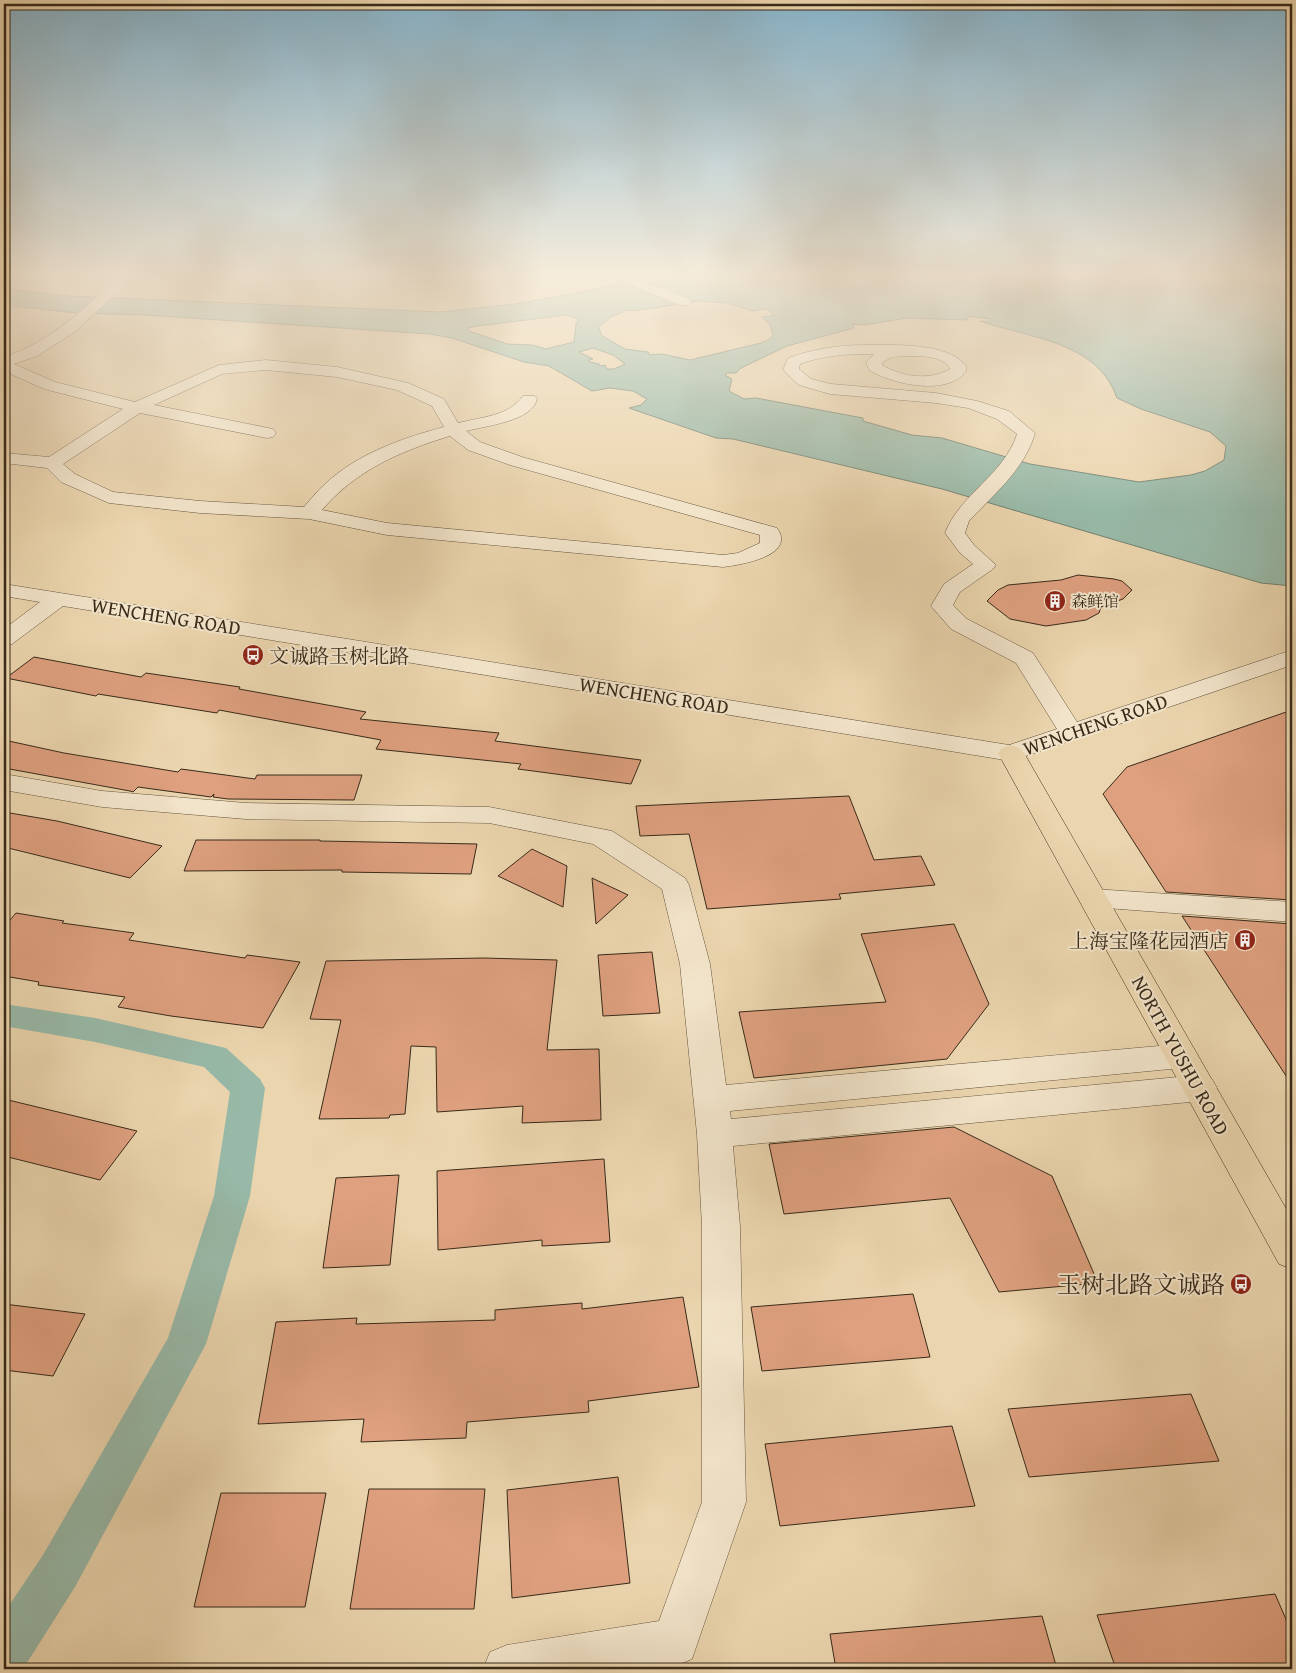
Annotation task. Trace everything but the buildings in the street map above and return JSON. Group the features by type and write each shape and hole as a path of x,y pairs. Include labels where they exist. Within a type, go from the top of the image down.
{"main road":[{"name":"NORTH YUSHU ROAD","path":"1011,753 1292,1253"}],"street":[{"path":"4,363 29,354"},
{"path":"817,354 793,361 791,370 803,382 821,389 927,396 986,408 1018,424 1026,433 1015,460 960,519 955,533 967,549 986,566 951,588 942,606 959,624 1025,658 1071,732"},
{"path":"4,363 50,386 137,407 267,433"},
{"path":"4,458 52,463 68,478 109,497 200,507 309,513 386,529 723,561 743,558 770,546 770,532 516,461 474,446 454,430 438,403 402,386 337,372 266,365 219,370 137,407 52,463"},
{"path":"309,513 332,487 360,466 401,446 516,413 528,404 529,398"},
{"name":"WENCHENG ROAD","path":"4,590 1011,753 1292,657"},
{"path":"4,640 59,599"},
{"path":"4,782 102,799 246,811 489,815 602,837 675,885 695,964 712,1117 721,1226 724,1502 675,1642 507,1669"},
{"path":"1093,898 1292,912"},
{"path":"712,1117 1190,1072"}],"shaded area":[{"path":"500,354 583,354 593,359 589,360 590,362 600,366 605,365 607,369 614,369 625,364 610,354 662,354 690,360 715,354 770,354 741,368 736,373 727,373 725,375 732,379 729,391 744,399 756,398 863,418 863,421 912,435 942,438 1030,464 1139,482 1191,475 1205,471 1224,460 1226,446 1210,432 1141,409 1117,398 1108,379 1094,364 1080,354 1292,354 1292,586 1261,583 942,489 733,439 716,438 629,408 641,405 647,399 633,391 610,388 592,391 549,366 524,362"}],"waterway":[{"path":"4,1015 95,1030 214,1057 248,1088 232,1196 186,1344 59,1571 4,1655"}],"place":[{"name":"森鲜馆","path":"1055,601"},
{"name":"文诚路玉树北路","path":"253,655"},
{"name":"上海宝隆花园酒店","path":"1245,940"},
{"name":"玉树北路文诚路","path":"1241,1284"}]}
